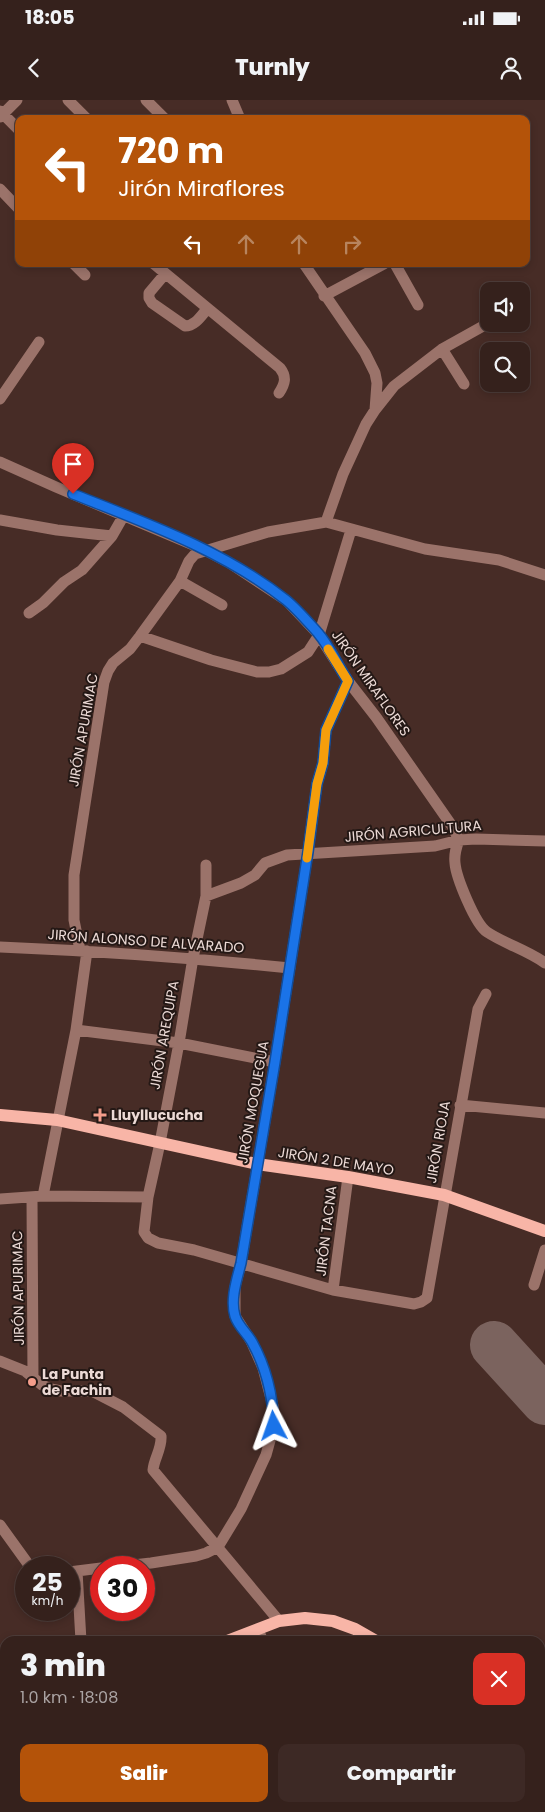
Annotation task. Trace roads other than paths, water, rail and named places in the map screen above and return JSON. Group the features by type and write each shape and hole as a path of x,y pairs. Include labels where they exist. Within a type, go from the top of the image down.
{"main road":[{"name":"JIRÓN 2 DE MAYO","path":"0,1115 57,1120 257,1164 348,1177 444,1194 545,1231"},
{"path":"261,1635 279,1621 305,1618 333,1621 367,1636"}],"street":[{"path":"15,126 1,114 17,100"},
{"path":"68,100 83,115"},
{"path":"146,100 161,115"},
{"path":"232,100 238,115"},
{"path":"0,189 15,205"},
{"path":"77,267 85,274"},
{"path":"157,267 282,371 285,380 279,393"},
{"path":"306,267 365,353 375,373 377,383 375,410"},
{"path":"324,296 378,267"},
{"path":"397,267 418,304"},
{"path":"165,274 149,293 152,303 185,326 191,326 207,310"},
{"path":"326,522 366,424 394,386 442,349 480,328"},
{"path":"0,399 39,342"},
{"path":"442,349 464,384"},
{"path":"377,383 386,382 394,386"},
{"name":"JIRÓN MIRAFLORES","path":"0,462 205,550 228,562 287,602 319,635 348,681 426,787 459,840"},
{"path":"29,613 43,603 64,582 82,570 112,536 124,514"},
{"path":"0,520 57,530 112,536"},
{"path":"205,550 268,532 326,522 426,549 498,560 545,575"},
{"path":"140,636 210,660 257,672 281,669 308,652 319,635 351,530"},
{"name":"JIRÓN APURIMAC","path":"33,1379 38,1196 57,1120 76,1030 83,950 74,920 74,874 104,682 113,663 130,649 180,581 189,561 195,554 205,550"},
{"path":"180,581 222,605"},
{"name":"JIRÓN MOQUEGUA","path":"218,1547 241,1509 262,1464 274,1426 273,1406 264,1368 251,1341 235,1316 235,1287 241,1263 275,1062 317,784 323,763 326,730 348,681"},
{"path":"459,840 455,850 457,873 476,921 486,931 545,963"},
{"name":"JIRÓN AGRICULTURA","path":"206,896 241,883 255,875 265,862 287,855 308,852 354,852 435,846 459,840 545,841"},
{"name":"JIRÓN AREQUIPA","path":"206,865 206,896 160,1143 148,1197 144,1232 148,1238 158,1243 194,1250 241,1263"},
{"name":"JIRÓN ALONSO DE ALVARADO","path":"0,948 83,950 193,958 290,968"},
{"name":"JIRÓN RIOJA","path":"334,1290 414,1304 427,1298 478,1009 486,994"},
{"path":"76,1030 179,1043 275,1062"},
{"path":"460,1105 545,1112"},
{"name":"JIRÓN TACNA","path":"334,1290 348,1177"},
{"path":"0,1199 38,1196 148,1197"},
{"path":"534,1284 545,1250"},
{"path":"241,1263 334,1290"},
{"path":"0,1360 25,1371 42,1385 61,1391 92,1391 123,1407 161,1436 161,1444 153,1470 279,1621"},
{"path":"0,1525 22,1556"},
{"path":"155,1561 196,1556 218,1547"},
{"path":"79,1621 80,1636"}],"place":[{"name":"Lluyllucucha","path":"100,1115"},
{"name":"La Punta de Fachin","path":"32,1382"}]}
